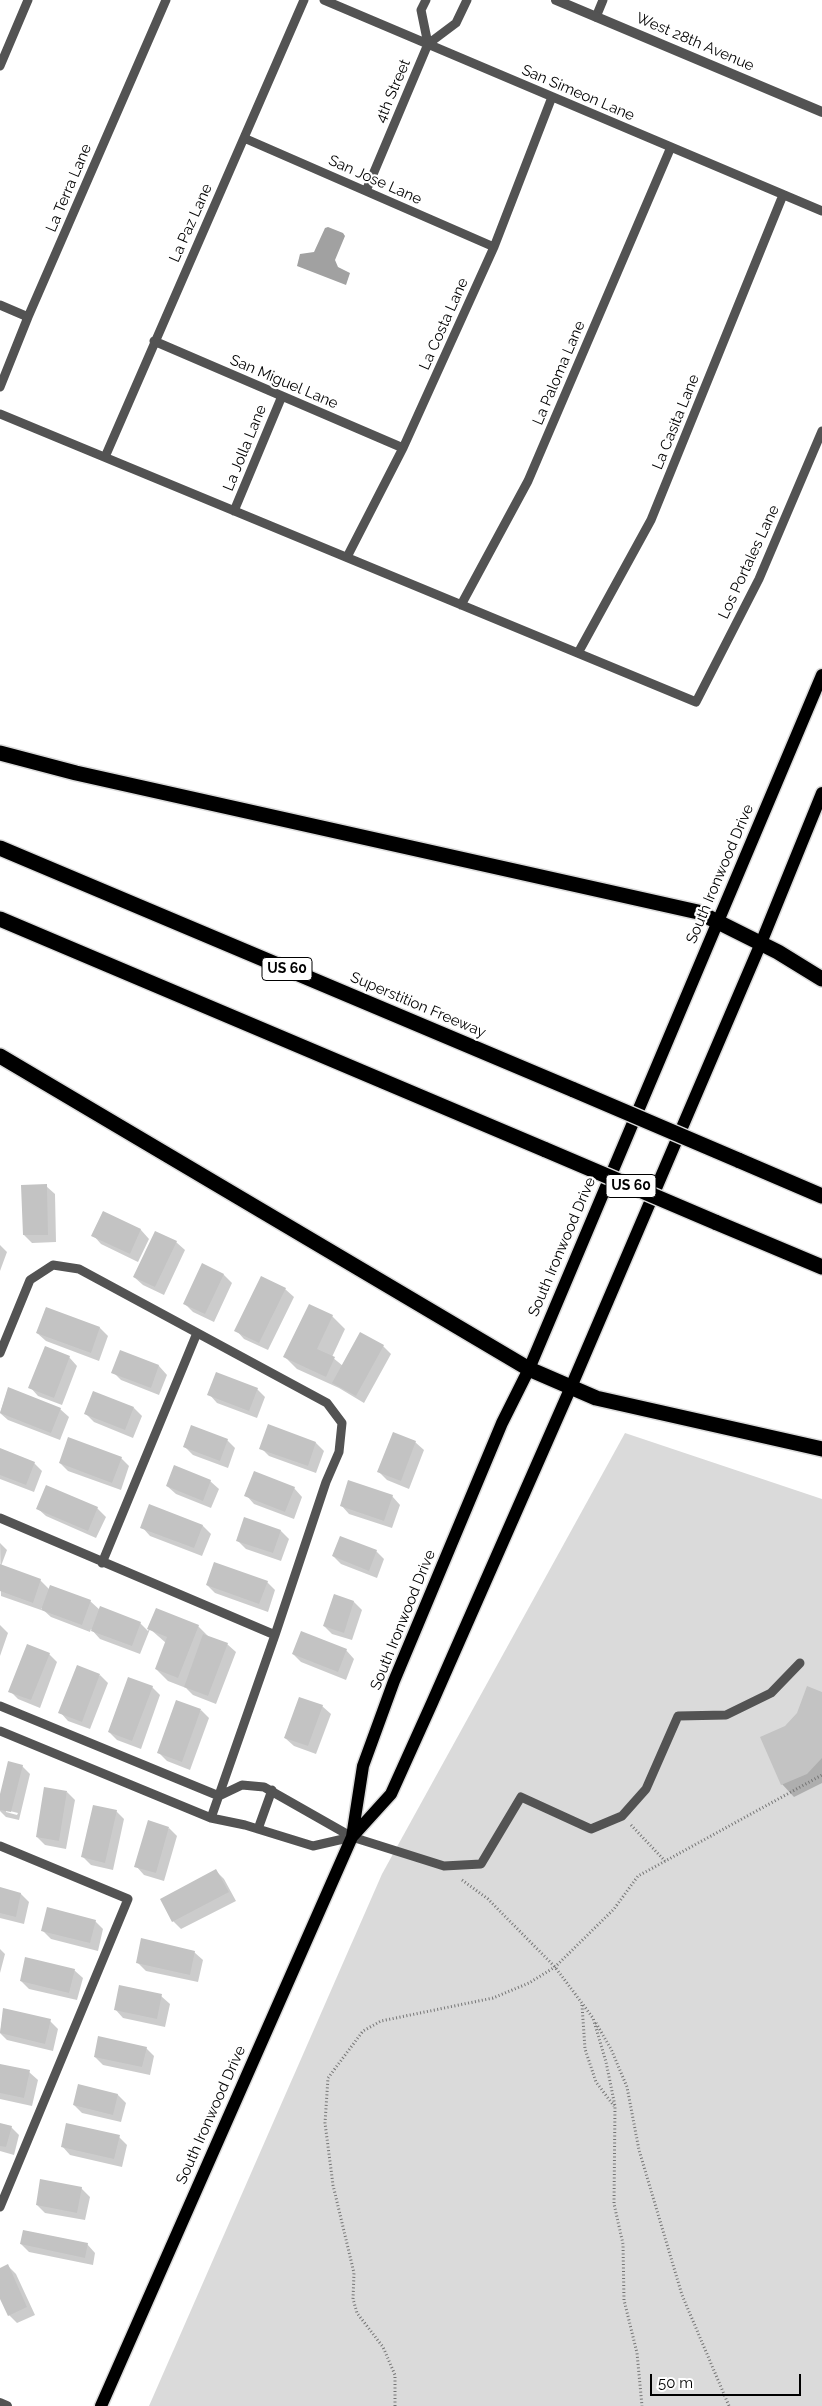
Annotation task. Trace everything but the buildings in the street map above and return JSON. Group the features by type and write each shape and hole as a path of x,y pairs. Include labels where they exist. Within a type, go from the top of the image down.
{"highway":[{"path":"0,753 76,773 698,912 761,943 822,979"},
{"name":"Superstition Freeway","path":"0,848 822,1196"},
{"name":"US 60","path":"0,919 822,1267"},
{"path":"0,1056 529,1368 596,1398 822,1449"}],"main road":[{"name":"South Ironwood Drive","path":"101,2406 352,1837 363,1766 394,1681 502,1423 529,1368 822,676"},
{"name":"South Ironwood Drive","path":"352,1837 391,1794 570,1387 761,943 822,793"}],"street":[{"name":"West 28th Avenue","path":"556,0 822,112"},
{"path":"0,2403 7,2406"}],"lane":[{"path":"0,66 28,0"},
{"name":"La Terra Lane","path":"0,387 28,317 166,0"},
{"name":"La Paz Lane","path":"105,457 304,0"},
{"name":"San Simeon Lane","path":"324,0 822,211"},
{"path":"426,0 421,10 428,44 456,23 466,0"},
{"path":"596,17 603,0"},
{"name":"4th Street","path":"366,191 428,44"},
{"name":"La Costa Lane","path":"347,557 403,448 494,247 552,97"},
{"name":"San Jose Lane","path":"244,138 494,247"},
{"name":"La Paloma Lane","path":"461,605 528,481 671,147"},
{"name":"La Casita Lane","path":"578,653 651,520 783,195"},
{"path":"0,305 28,317"},
{"name":"San Miguel Lane","path":"154,341 403,448"},
{"name":"La Jolla Lane","path":"234,511 282,396"},
{"path":"0,414 578,653"},
{"name":"Los Portales Lane","path":"578,653 696,702 759,579 822,431"},
{"path":"0,1353 30,1280 53,1265 79,1269 327,1404 342,1423 339,1452 326,1482 211,1818"},
{"path":"102,1562 197,1333"},
{"path":"0,1518 275,1635"},
{"path":"0,1706 219,1796 242,1785 264,1787 352,1837 444,1866 481,1864 521,1796 591,1829 622,1816 646,1789 678,1716 726,1715 771,1693 800,1662"},
{"path":"0,1731 211,1818 258,1829 313,1846 352,1837"},
{"path":"258,1829 272,1790"},
{"path":"0,1846 128,1900 0,2207"}],"path":[{"path":"395,2406 395,2375 383,2347 357,2313 353,2300 354,2273 333,2185 326,2132 328,2078 363,2032 382,2021 493,1998 529,1983 555,1967 614,1909 638,1876 822,1775"},
{"path":"622,1816 665,1861"},
{"path":"444,1866 488,1899 555,1967 593,2018 612,2049 627,2087 639,2150 682,2295 729,2406"},
{"path":"582,2004 585,2049 596,2082 615,2106"},
{"path":"593,2018 606,2062 615,2106 614,2204 623,2244 624,2300 636,2353 642,2406"}],"shaded area":[{"path":"328,227 343,233 345,236 335,260 338,267 350,273 346,285 297,266 300,254 314,252 325,228"},
{"path":"625,1433 822,1499 822,2406 149,2406 382,1874"}]}
